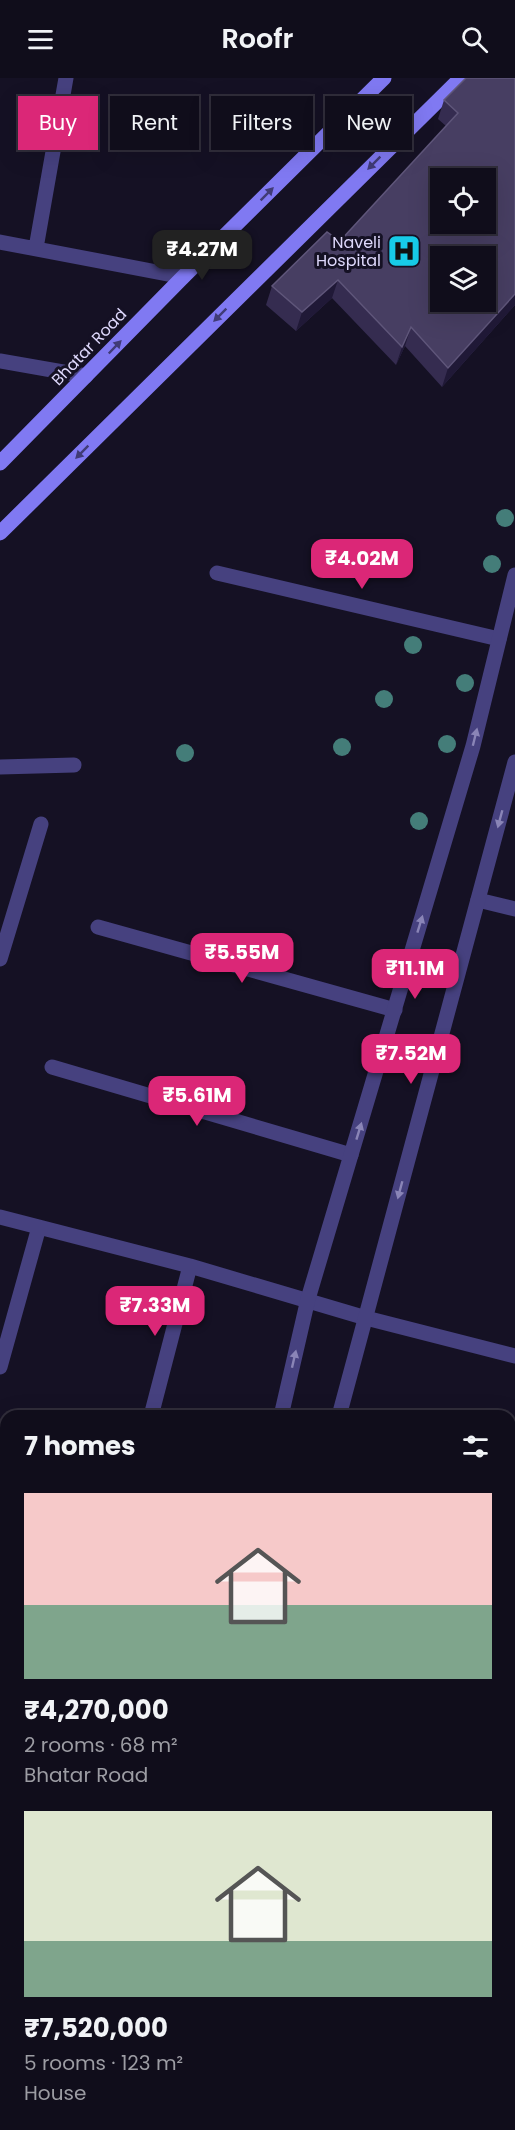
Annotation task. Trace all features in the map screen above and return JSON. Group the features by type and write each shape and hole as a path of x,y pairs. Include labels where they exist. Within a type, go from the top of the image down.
{"main road":[{"name":"Bhatar Road","path":"0,463 384,78"},
{"path":"0,533 460,78"}],"street":[{"path":"36,248 66,78"},
{"path":"0,242 183,277"},
{"path":"0,361 86,376"},
{"path":"217,573 499,639"},
{"path":"282,1410 308,1299 473,746 515,575"},
{"path":"341,1410 515,762"},
{"path":"0,767 74,765"},
{"path":"0,959 41,824"},
{"path":"478,900 515,909"},
{"path":"98,927 395,1010"},
{"path":"52,1068 351,1155"},
{"path":"0,1216 190,1266 366,1318 515,1356"},
{"path":"0,1367 39,1227"},
{"path":"153,1410 190,1266"}],"building":[{"path":"466,78 515,78 515,294 448,368 411,327 402,347 338,280 302,312 272,286 327,232 340,241 458,113 444,100"}],"place":[{"name":"Naveli Hospital","path":"404,251"}]}
